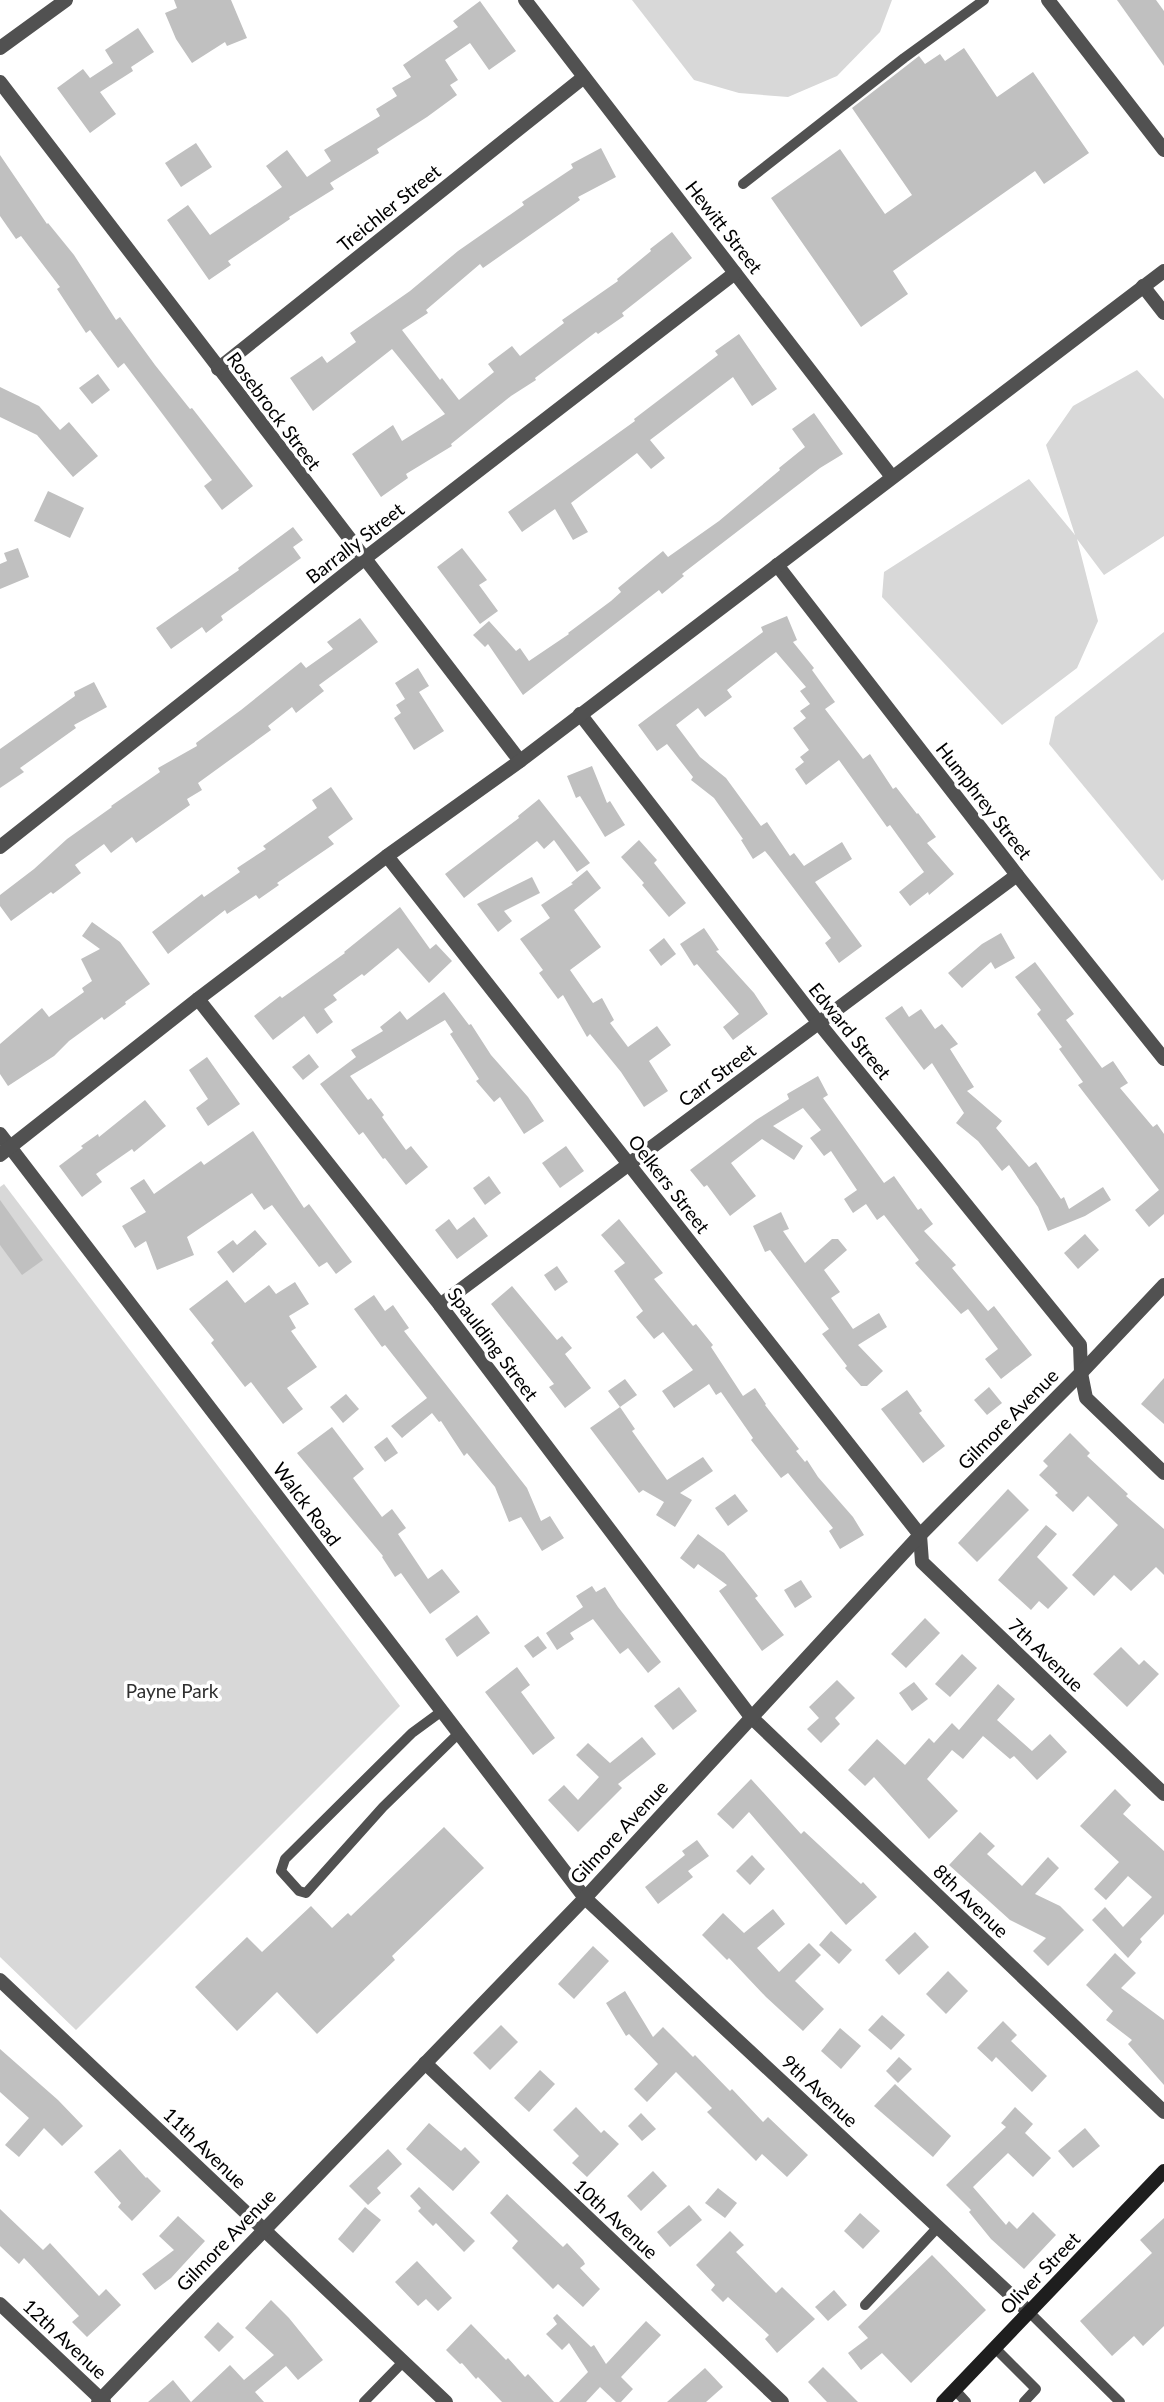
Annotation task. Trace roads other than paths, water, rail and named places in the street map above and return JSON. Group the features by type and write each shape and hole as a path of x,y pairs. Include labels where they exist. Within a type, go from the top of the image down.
{"main road":[{"name":"Oliver Street","path":"943,2402 1164,2171"}],"street":[{"path":"0,48 66,0"},
{"name":"Hewitt Street","path":"525,0 892,477"},
{"path":"1048,0 1164,150"},
{"name":"Treichler Street","path":"218,369 584,77"},
{"name":"Rosebrock Street","path":"0,82 520,761"},
{"path":"5,1151 198,999 387,856 520,761 1164,271"},
{"name":"Barrally Street","path":"0,847 364,559 735,273"},
{"path":"1143,286 1164,313"},
{"name":"Humphrey Street","path":"777,565 1017,875 1164,1059"},
{"name":"Edward Street","path":"580,714 818,1022 1080,1345 1081,1373 1086,1398 1164,1473"},
{"name":"Oelkers Street","path":"387,856 920,1535"},
{"name":"Carr Street","path":"440,1305 1017,875"},
{"name":"Spaulding Street","path":"198,999 440,1305 751,1717"},
{"name":"Walck Road","path":"0,1135 5,1151 442,1711 584,1898"},
{"name":"Gilmore Avenue","path":"101,2401 262,2229 584,1898 920,1535 1164,1285"},
{"name":"7th Avenue","path":"920,1535 922,1562 1164,1794"},
{"name":"8th Avenue","path":"751,1717 1164,2112"},
{"name":"9th Avenue","path":"584,1898 1029,2312"},
{"name":"11th Avenue","path":"0,1980 446,2402"},
{"name":"10th Avenue","path":"425,2063 782,2402"},
{"name":"12th Avenue","path":"0,2304 101,2401"}],"lane":[{"path":"743,184 904,58 985,0"},
{"path":"442,1711 412,1733 323,1821 285,1859 281,1871 299,1891 306,1893 383,1807 459,1733"},
{"path":"865,2305 938,2227"},
{"path":"1029,2312 1120,2402"},
{"path":"995,2348 1036,2389 1024,2402"},
{"path":"364,2402 403,2362"},
{"path":"955,2390 966,2402"}],"park label":[{"name":"Payne Park","path":"172,1691"}]}
